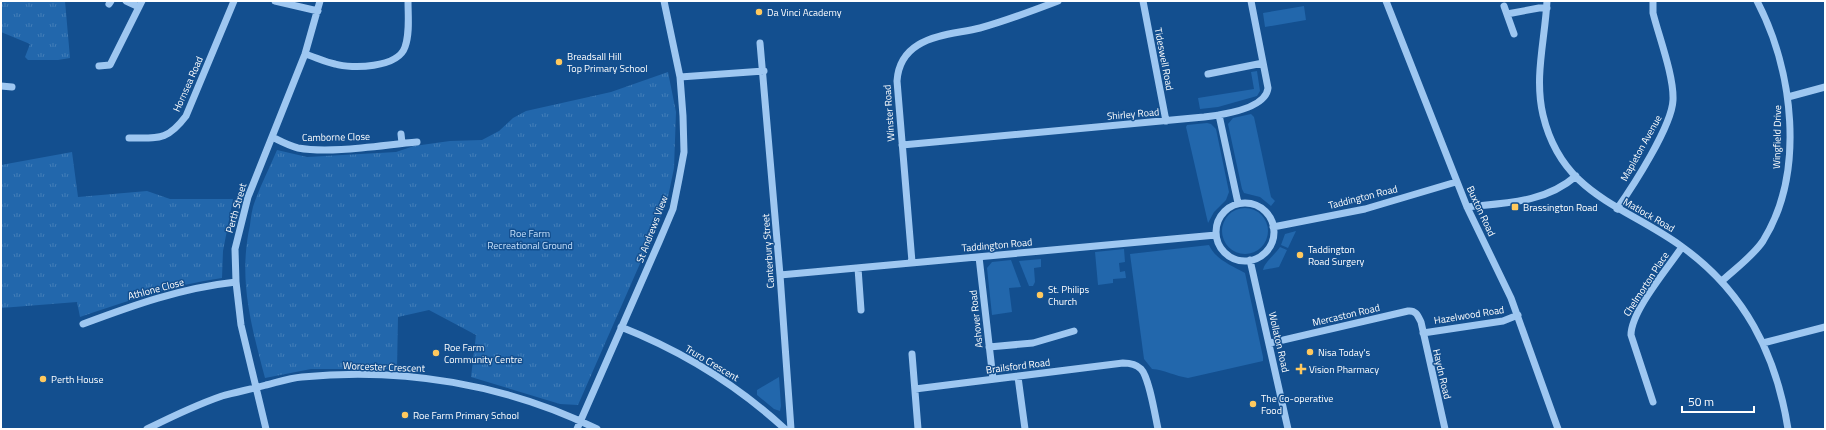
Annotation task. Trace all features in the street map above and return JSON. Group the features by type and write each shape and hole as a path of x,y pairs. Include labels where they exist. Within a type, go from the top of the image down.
{"street":[{"path":"99,66 110,65 140,4 126,1"},
{"name":"Hornsea Road","path":"129,138 158,138 166,136 175,130 186,116 234,1"},
{"path":"275,1 318,11"},
{"name":"Perth Street","path":"266,429 241,325 236,282 235,249 248,198 305,54 320,1"},
{"path":"305,54 335,64 379,65 391,62 405,49 408,1"},
{"name":"St Andrews View","path":"577,429 673,209 684,152 683,116 680,77 664,1"},
{"name":"Winster Road","path":"912,262 897,81 900,64 908,53 925,42 981,28 1058,1"},
{"name":"Tideswell Road","path":"1143,1 1166,121"},
{"name":"Shirley Road","path":"902,145 1166,121 1219,115 1250,106 1263,100 1268,88 1251,1"},
{"name":"Buxton Road","path":"1386,1 1456,182 1504,281 1518,315 1558,429"},
{"name":"Mapleton Avenue","path":"1617,209 1651,154 1668,122 1673,107 1672,87 1652,13 1653,1"},
{"name":"Wingfield Drive","path":"1722,281 1762,242 1777,214 1788,163 1788,97 1781,62 1772,33 1757,1"},
{"name":"Matlock Road","path":"1507,14 1547,5 1538,80 1540,102 1548,131 1565,163 1592,192 1617,209 1655,229 1682,247 1722,281 1754,326 1763,343 1777,375 1788,429"},
{"path":"1504,6 1514,34"},
{"name":"Canterbury Street","path":"760,43 764,71 791,429"},
{"path":"1208,74 1263,63"},
{"path":"680,77 764,71"},
{"path":"1,86 12,87"},
{"path":"1788,97 1825,87"},
{"path":"1219,115 1238,203"},
{"path":"401,134 402,144"},
{"name":"Camborne Close","path":"272,137 296,147 310,149 381,146 417,142"},
{"path":"1467,207 1536,198 1567,184 1576,176"},
{"name":"Taddington Road","path":"1273,227 1365,209 1456,182"},
{"path":"1238,203 1249,204 1260,208 1268,215 1273,227 1273,238 1269,248 1261,256 1250,260 1239,259 1229,255 1220,246 1216,235 1218,223 1222,214 1238,203"},
{"name":"Taddington Road","path":"780,274 1216,235"},
{"name":"Chelmorton Place","path":"1653,402 1631,335 1631,327 1637,312 1682,247"},
{"name":"Ashover Road","path":"979,257 993,379"},
{"name":"Wollaton Road","path":"1250,260 1288,429"},
{"path":"858,268 861,310"},
{"name":"Athlone Close","path":"83,324 119,309 167,294 236,282"},
{"name":"Mercaston Road","path":"1270,344 1408,312 1416,313 1421,322"},
{"name":"Hazelwood Road","path":"1423,333 1503,321 1518,315"},
{"name":"Haydn Road","path":"1421,322 1445,429"},
{"name":"Truro Crescent","path":"622,327 654,341 710,372 754,401 785,429"},
{"path":"1763,343 1825,327"},
{"path":"989,347 1033,343 1074,331"},
{"path":"912,354 918,429"},
{"name":"Brailsford Road","path":"914,390 1123,363 1132,364 1140,368 1146,376 1158,429"},
{"name":"Worcester Crescent","path":"147,429 176,414 222,396 300,377 366,374 426,378 458,383 510,395 580,421 596,429"},
{"path":"1018,377 1025,429"}],"green space":[{"path":"1,1 65,1 70,58 58,60 28,60 25,57 30,44 1,32"},
{"path":"1304,6 1306,20 1265,27 1263,13"},
{"path":"1257,71 1260,91 1257,96 1218,107 1200,109 1198,98 1254,89 1251,72"},
{"name":"Roe Farm Recreational Ground","path":"668,72 676,112 674,168 667,202 578,405 560,404 471,377 476,335 429,310 398,317 397,369 311,369 265,378 251,321 245,264 253,207 277,150 307,157 396,152 414,146 450,141 482,140 499,131 513,118 526,111 611,92"},
{"path":"1251,114 1254,117 1271,197 1275,201 1271,206 1260,197 1244,193 1242,189 1228,124 1233,118"},
{"path":"1211,124 1216,129 1229,192 1226,200 1214,212 1208,223 1186,127 1187,125"},
{"path":"72,152 78,197 147,191 170,199 233,199 223,251 222,278 168,289 80,317 77,302 1,308 1,165"},
{"path":"1245,208 1258,212 1264,218 1268,231 1264,244 1258,250 1245,254 1232,250 1226,244 1222,231 1226,218 1232,212"},
{"path":"1296,231 1288,248 1281,245 1285,234"},
{"path":"1209,245 1216,255 1229,265 1245,273 1263,361 1188,378 1152,369 1144,359 1130,254"},
{"path":"1280,247 1287,250 1279,267 1263,270 1266,264"},
{"path":"1124,249 1125,262 1119,263 1120,272 1125,271 1126,278 1113,279 1113,283 1098,285 1095,252"},
{"path":"1041,259 1041,267 1034,268 1035,282 1033,286 1029,286 1019,261"},
{"path":"1011,260 1021,287 1009,288 1012,312 992,315 987,268 992,262"},
{"path":"779,377 780,411 774,409 757,395 757,390"}],"place":[{"name":"Da Vinci Academy","path":"759,12"},
{"name":"Breadsall Hill Top Primary School","path":"559,62"},
{"name":"Brassington Road","path":"1515,207"},
{"name":"Taddington Road Surgery","path":"1300,255"},
{"name":"St. Philips Church","path":"1040,295"},
{"name":"Nisa Today's","path":"1310,352"},
{"name":"Roe Farm Community Centre","path":"436,353"},
{"name":"Vision Pharmacy","path":"1301,369"},
{"name":"Perth House","path":"43,379"},
{"name":"The Co-operative Food","path":"1253,404"},
{"name":"Roe Farm Primary School","path":"405,415"}]}
